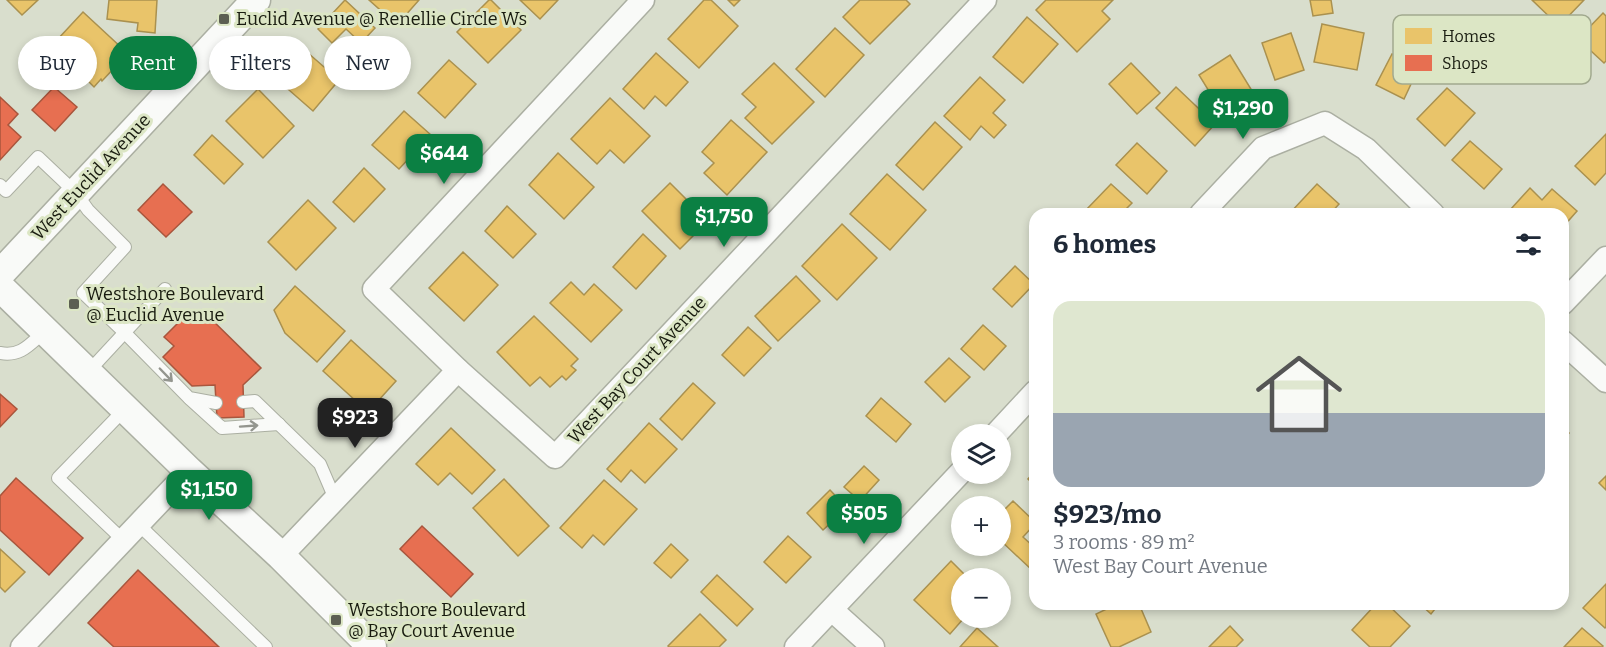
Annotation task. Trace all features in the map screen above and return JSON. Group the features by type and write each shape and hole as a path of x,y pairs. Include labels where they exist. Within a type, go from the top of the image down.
{"street":[{"name":"West Euclid Avenue","path":"0,274 256,0"},
{"path":"281,556 458,370 374,289 643,0"},
{"name":"West Bay Court Avenue","path":"458,370 555,457 985,0"},
{"path":"1207,208 1263,148 1325,123 1366,149 1427,208"},
{"path":"1569,297 1606,258"},
{"path":"0,287 189,471 281,556 372,647"},
{"path":"1569,347 1606,381"},
{"path":"1005,424 1029,399"},
{"path":"22,647 189,471"},
{"path":"796,647 951,483"},
{"path":"832,610 873,647"}],"lane":[{"path":"0,185 6,191 38,157 76,193 88,210 125,247 83,293 222,428 279,424"},
{"path":"88,372 165,289"},
{"path":"0,353 10,355 22,351 45,331"},
{"path":"189,398 216,403"},
{"path":"243,402 255,401 320,464 335,499"},
{"path":"126,409 58,478 130,532 266,647"}],"building: Homes":[{"path":"7,0 38,0 22,15"},
{"path":"109,0 157,0 155,33 137,31 138,23 107,19"},
{"path":"345,0 375,28 368,36 354,36 346,29 339,36 325,36 318,29"},
{"path":"369,0 419,0 397,25"},
{"path":"489,0 521,30 488,63 457,32"},
{"path":"520,0 558,0 540,19"},
{"path":"704,0 711,0 738,26 699,68 668,39"},
{"path":"728,0 740,0 734,6"},
{"path":"860,0 906,0 910,4 870,44 843,17"},
{"path":"1046,0 1113,0 1102,11 1110,19 1077,52 1036,10"},
{"path":"1310,0 1331,0 1333,13 1313,16"},
{"path":"1532,0 1584,0 1570,15 1548,15"},
{"path":"83,12 109,36 109,74 97,84 97,36 61,36"},
{"path":"1603,13 1606,16 1606,61 1604,63 1591,51 1591,25"},
{"path":"1027,17 1058,44 1023,83 993,57"},
{"path":"1322,24 1364,33 1357,70 1314,62"},
{"path":"835,28 864,55 825,97 796,69"},
{"path":"1291,33 1304,70 1275,80 1262,43"},
{"path":"656,53 688,82 666,106 655,96 644,109 623,89"},
{"path":"1392,54 1393,84 1411,84 1404,99 1376,85"},
{"path":"1230,55 1254,94 1223,114 1199,75"},
{"path":"312,56 324,67 324,90 331,90 313,111 289,90 312,90"},
{"path":"449,60 476,84 445,118 418,93"},
{"path":"774,63 814,102 772,144 745,118 756,107 742,94"},
{"path":"1131,63 1160,93 1137,114 1109,84"},
{"path":"980,77 1005,100 993,113 1006,125 994,138 981,126 970,140 944,116"},
{"path":"1176,87 1215,124 1195,146 1156,108"},
{"path":"1447,88 1475,113 1445,146 1417,119"},
{"path":"259,90 294,126 263,158 226,121"},
{"path":"610,98 650,136 624,163 610,150 597,164 571,139"},
{"path":"404,111 431,135 399,169 372,145"},
{"path":"731,120 767,152 727,195 704,173 714,163 702,152"},
{"path":"935,122 962,147 923,190 896,165"},
{"path":"1606,134 1606,173 1595,185 1575,166"},
{"path":"212,135 243,164 224,184 194,155"},
{"path":"1470,141 1502,169 1484,189 1452,160"},
{"path":"1137,143 1167,171 1147,194 1116,165"},
{"path":"558,153 594,187 564,219 529,185"},
{"path":"364,168 385,189 354,222 333,202"},
{"path":"887,174 926,210 890,250 850,214"},
{"path":"670,183 708,221 680,249 642,211"},
{"path":"1111,184 1132,203 1127,208 1088,208"},
{"path":"1317,184 1339,204 1335,208 1295,208"},
{"path":"1530,188 1542,200 1552,189 1577,211 1569,220 1569,208 1512,208"},
{"path":"308,200 336,228 296,270 268,242"},
{"path":"507,206 536,234 513,258 485,231"},
{"path":"842,224 877,258 837,300 802,266"},
{"path":"643,234 666,256 636,289 613,267"},
{"path":"463,252 498,285 464,321 429,288"},
{"path":"1015,266 1029,279 1029,289 1012,307 993,289"},
{"path":"796,276 820,301 778,341 755,316"},
{"path":"571,282 584,295 594,284 622,310 591,342 550,303"},
{"path":"295,286 345,331 317,362 285,333 274,310"},
{"path":"534,316 578,359 571,366 576,370 566,380 562,376 550,387 540,377 530,386 497,352"},
{"path":"983,325 1006,346 984,370 961,349"},
{"path":"748,327 771,348 744,376 722,355"},
{"path":"351,340 396,381 368,412 323,371"},
{"path":"949,358 970,377 945,402 925,382"},
{"path":"693,383 715,403 682,440 660,419"},
{"path":"881,398 911,424 896,442 866,416"},
{"path":"649,423 677,449 645,483 631,470 621,482 607,469"},
{"path":"451,428 495,470 472,494 450,473 438,485 416,464"},
{"path":"864,466 879,480 860,501 844,487"},
{"path":"1606,476 1606,490 1599,483"},
{"path":"504,479 549,526 518,556 473,508"},
{"path":"604,480 637,509 604,545 593,535 582,548 560,528"},
{"path":"830,490 847,508 823,530 807,513"},
{"path":"1013,501 1029,516 1029,530 1023,537 1029,542 1029,567 1011,550 1011,503"},
{"path":"788,536 811,557 786,583 764,562"},
{"path":"671,544 688,560 671,578 654,563"},
{"path":"0,549 25,572 5,592 0,587"},
{"path":"951,561 958,568 951,568 951,628 955,628 950,634 914,600"},
{"path":"717,575 753,609 737,626 701,592"},
{"path":"1606,584 1606,627 1605,628 1583,608"},
{"path":"1104,610 1142,610 1151,632 1119,647 1111,647 1096,614"},
{"path":"1370,610 1393,610 1410,626 1390,647 1370,647 1352,630"},
{"path":"700,614 726,640 719,647 669,647 668,646"},
{"path":"1230,626 1243,640 1236,647 1209,647"},
{"path":"977,628 998,647 960,647"},
{"path":"1582,628 1603,646 1564,647"}],"building: Shops":[{"path":"51,90 57,90 77,107 55,131 32,110"},
{"path":"0,97 18,114 8,125 21,137 0,160"},
{"path":"163,184 192,212 166,237 138,210"},
{"path":"204,312 261,368 243,385 244,417 217,418 215,385 192,386 163,357 174,346 164,337 185,316 192,323"},
{"path":"0,394 17,409 0,427"},
{"path":"16,478 83,538 49,575 0,530 0,496"},
{"path":"422,526 473,574 451,597 400,549"},
{"path":"138,570 219,647 114,647 88,623"}],"place":[{"name":"Euclid Avenue @ Renellie Circle Ws","path":"224,19"},
{"name":"Westshore Boulevard @ Euclid Avenue","path":"74,304"},
{"name":"Westshore Boulevard @ Bay Court Avenue","path":"336,620"}]}
